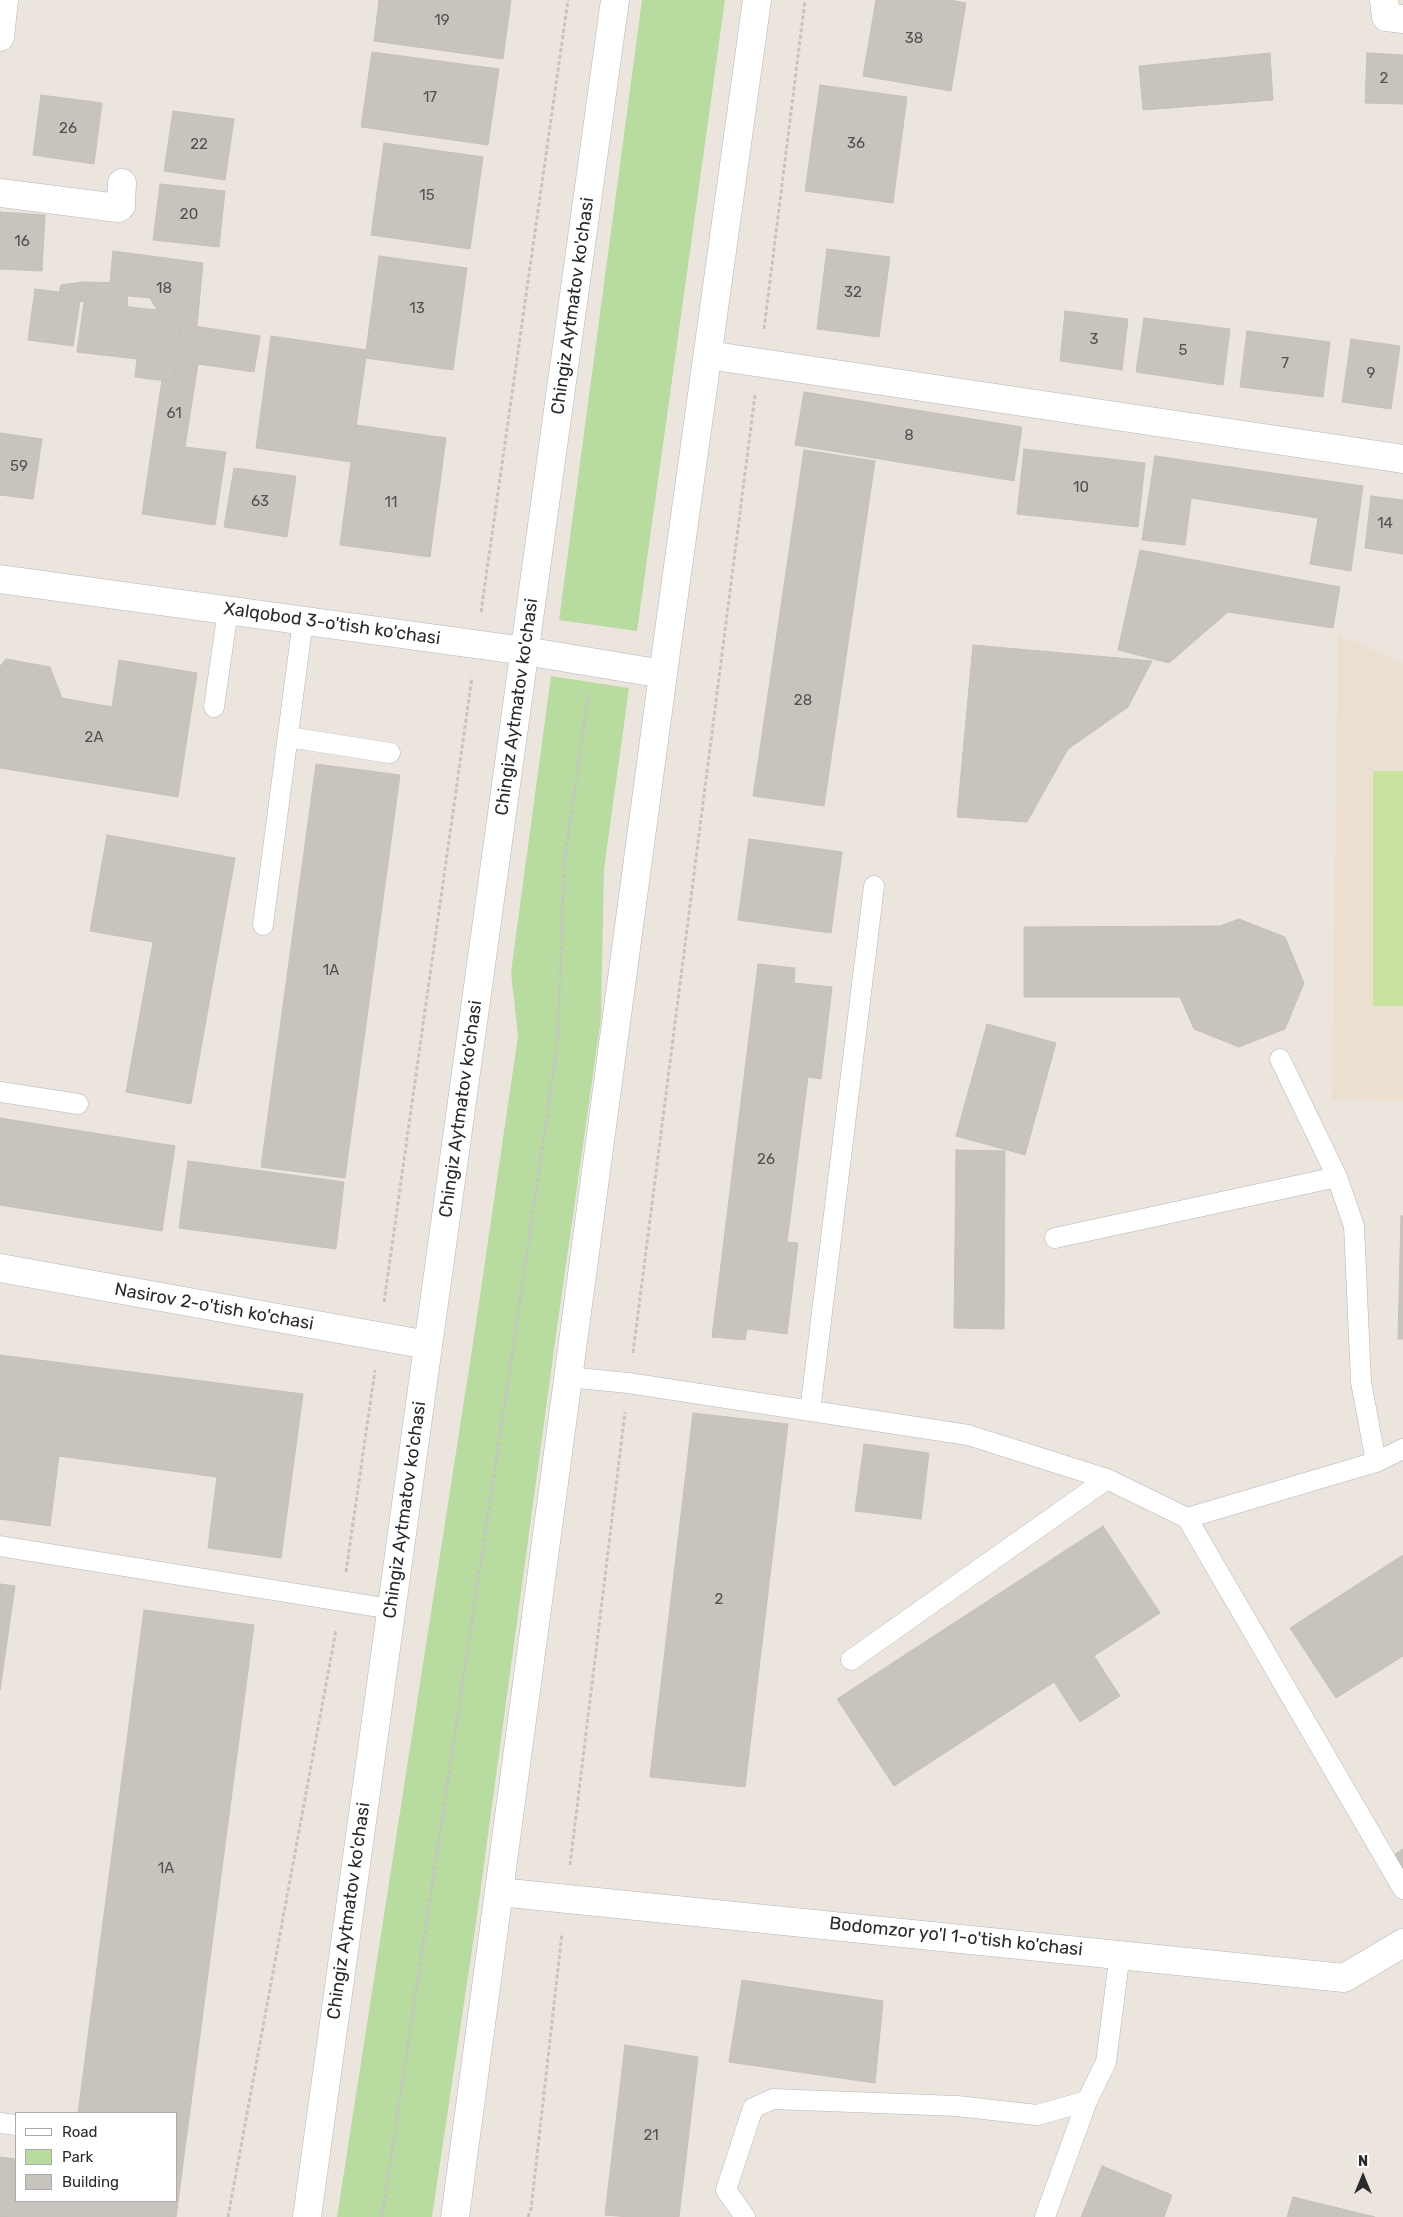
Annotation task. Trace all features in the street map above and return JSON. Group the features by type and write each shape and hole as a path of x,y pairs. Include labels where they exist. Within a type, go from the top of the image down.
{"main road":[{"path":"0,38 4,0"},
{"name":"Chingiz Aytmatov ko'chasi","path":"307,2217 615,0"},
{"path":"455,2217 663,674 757,0"},
{"path":"1384,0 1386,17 1403,19"},
{"path":"0,193 118,208 121,206 122,183"},
{"path":"708,355 760,361 1403,459"},
{"name":"Xalqobod 3-o'tish ko'chasi","path":"0,579 477,644 663,674"},
{"name":"Nasirov 2-o'tish ko'chasi","path":"0,1268 428,1345"},
{"name":"Bodomzor yo'l 1-o'tish ko'chasi","path":"499,1892 1120,1953 1344,1978 1403,1943"}],"lane":[{"path":"214,707 228,610"},
{"path":"263,925 303,620"},
{"path":"288,737 390,753"},
{"path":"810,1411 874,886"},
{"path":"1280,1059 1337,1176 1354,1226 1361,1382 1376,1462"},
{"path":"0,1092 78,1104"},
{"path":"1055,1238 1337,1176"},
{"path":"568,1377 628,1383 968,1435 1107,1480 1187,1518 1403,1889"},
{"path":"1187,1518 1376,1462 1403,1450"},
{"path":"851,1660 1107,1480"},
{"path":"0,1546 392,1609"},
{"path":"1045,2217 1086,2101 1106,2062 1120,1953"},
{"path":"745,2217 726,2190 752,2108 773,2099 957,2106 1037,2115 1086,2101"},
{"path":"0,2123 15,2125"}],"path":[{"path":"228,2217 342,1601 568,0"},
{"path":"528,2217 628,1383 805,0"},
{"path":"382,2217 514,1345 558,1039 564,865 589,691"}],"shaded area":[{"path":"1338,635 1403,663 1403,1101 1332,1100"}],"green space":[{"path":"642,0 725,0 637,631 559,620"},
{"path":"551,676 629,688 604,869 601,1018 477,1916 432,2217 337,2217 475,1330 518,1036 511,972"},
{"path":"1373,771 1403,771 1403,1006 1373,1006"}],"building":[{"path":"379,0 511,0 503,59 374,41"},
{"path":"876,0 950,0 966,3 951,91 863,76"},
{"path":"372,52 499,69 488,145 361,127"},
{"path":"1270,53 1273,100 1143,110 1139,66"},
{"path":"1367,53 1403,55 1403,104 1365,103"},
{"path":"820,85 907,97 893,203 805,191"},
{"path":"41,95 102,103 94,164 33,155"},
{"path":"173,111 234,119 225,180 164,171"},
{"path":"384,143 483,157 470,249 371,235"},
{"path":"160,184 225,191 219,247 153,240"},
{"path":"0,212 45,215 42,271 0,269"},
{"path":"827,249 890,257 879,337 817,329"},
{"path":"113,251 203,263 197,326 181,324 182,315 157,310 150,298 128,296 128,283 110,282"},
{"path":"379,256 467,268 453,370 365,358"},
{"path":"84,282 128,283 127,307 80,301 81,295 59,292 61,285"},
{"path":"35,289 81,295 73,346 28,340"},
{"path":"84,302 157,310 182,315 174,382 135,377 137,359 77,352"},
{"path":"1065,311 1128,319 1122,370 1060,361"},
{"path":"1144,318 1230,329 1223,385 1136,372"},
{"path":"181,324 260,336 254,372 198,364 185,447 226,452 215,525 142,514 162,380 174,382"},
{"path":"1247,331 1330,342 1323,397 1240,387"},
{"path":"271,336 367,350 351,462 256,448"},
{"path":"1351,339 1400,346 1391,409 1342,402"},
{"path":"804,392 1022,427 1014,481 795,445"},
{"path":"356,425 446,438 430,557 340,545"},
{"path":"0,433 42,439 33,499 0,495"},
{"path":"1024,449 1145,463 1138,527 1017,514"},
{"path":"804,450 875,461 824,806 753,796"},
{"path":"1155,456 1363,486 1351,571 1310,564 1318,518 1191,498 1185,545 1142,540"},
{"path":"234,468 296,476 287,537 224,527"},
{"path":"1371,496 1403,500 1403,554 1365,548"},
{"path":"1140,550 1340,587 1333,628 1228,612 1169,663 1118,650"},
{"path":"973,645 1152,661 1128,707 1068,749 1027,822 957,817"},
{"path":"6,659 50,667 62,698 112,707 119,660 197,673 178,797 0,768 0,666"},
{"path":"316,764 400,775 345,1178 261,1167"},
{"path":"107,835 235,858 191,1104 126,1092 153,942 90,931"},
{"path":"749,839 842,852 831,933 738,920"},
{"path":"1239,919 1285,937 1304,983 1285,1029 1239,1047 1194,1029 1180,997 1024,997 1024,927 1220,926"},
{"path":"758,964 795,968 794,983 832,987 821,1079 808,1077 787,1242 798,1243 787,1334 747,1329 745,1340 712,1337"},
{"path":"987,1024 1056,1043 1025,1155 956,1136"},
{"path":"0,1118 175,1146 162,1231 0,1205"},
{"path":"956,1150 1005,1151 1004,1329 954,1328"},
{"path":"188,1161 344,1182 336,1249 179,1228"},
{"path":"1401,1216 1403,1216 1403,1339 1398,1339"},
{"path":"0,1355 303,1394 281,1558 208,1548 217,1477 59,1456 50,1526 0,1519"},
{"path":"693,1413 788,1424 745,1787 650,1777"},
{"path":"864,1444 929,1453 921,1519 855,1511"},
{"path":"1103,1526 1160,1613 1094,1656 1120,1696 1080,1722 1054,1682 894,1786 837,1699"},
{"path":"1403,1555 1403,1656 1336,1698 1290,1628"},
{"path":"0,1584 15,1586 0,1690"},
{"path":"144,1610 254,1625 178,2202 178,2112 78,2112"},
{"path":"1403,1849 1403,1869 1394,1855"},
{"path":"742,1980 883,2001 875,2083 729,2062"},
{"path":"625,2045 698,2057 679,2217 605,2215"},
{"path":"0,2157 15,2159 15,2202 178,2202 176,2217 0,2217"},
{"path":"1102,2166 1172,2195 1164,2217 1081,2217"},
{"path":"1293,2197 1375,2217 1287,2217"}]}
